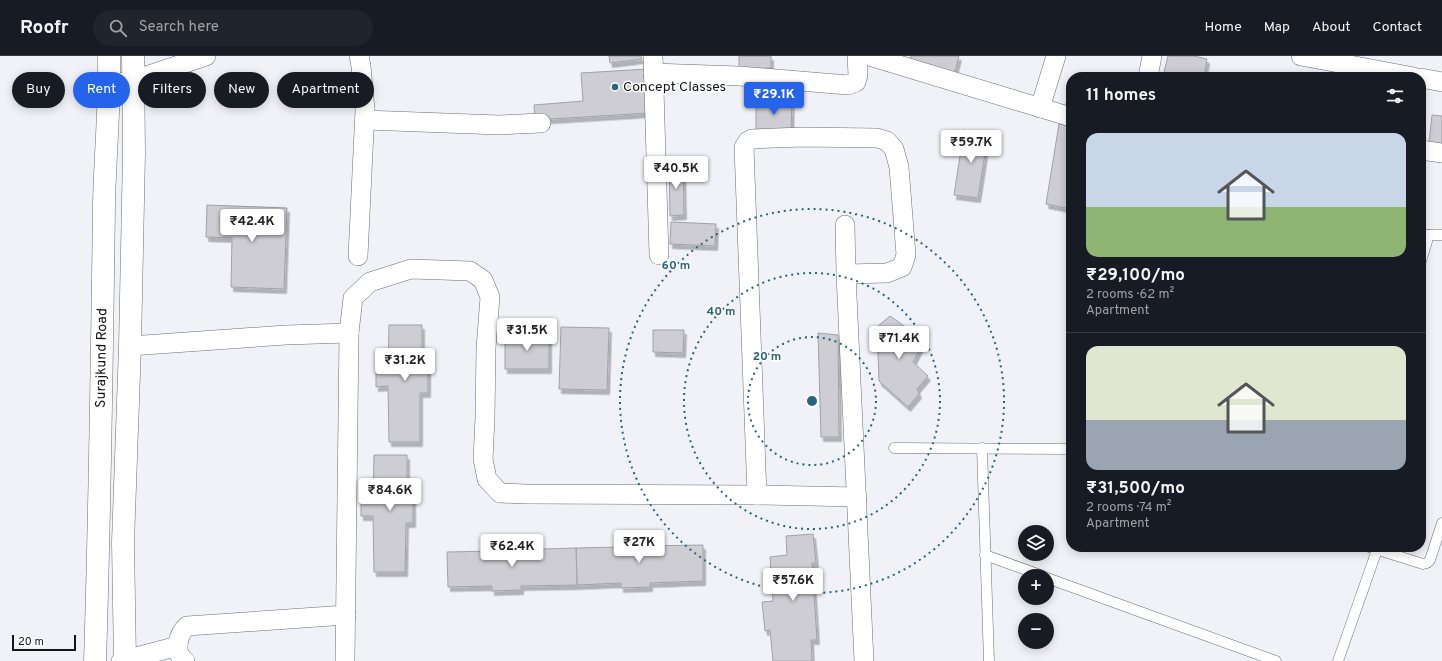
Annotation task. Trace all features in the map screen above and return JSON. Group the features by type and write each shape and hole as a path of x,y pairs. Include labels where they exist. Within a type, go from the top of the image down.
{"main road":[{"name":"Surajkund Road","path":"109,56 110,72"},
{"name":"Surajkund Road","path":"124,661 123,542 131,299 133,56"},
{"name":"Surajkund Road","path":"95,661 105,168 109,108"},
{"path":"103,298 131,299"}],"street":[{"path":"130,81 206,56"},
{"path":"358,256 365,120 362,66 359,56"},
{"path":"659,255 653,65 740,76 848,85 856,82 858,76 857,56"},
{"path":"869,56 1066,116"},
{"path":"1040,108 1056,56"},
{"path":"1149,72 1152,56"},
{"path":"1301,56 1359,72"},
{"path":"1426,79 1442,82"},
{"path":"365,120 500,125 541,123"},
{"path":"757,495 744,147 748,141 752,139 803,137 877,138 887,140 894,149 900,167 906,255 902,267 887,273 846,274"},
{"path":"1426,151 1442,154"},
{"path":"846,225 846,274 864,661"},
{"path":"345,661 349,333 353,298 370,282 411,269 470,271 483,280 490,297 486,348 483,459 487,479 500,493 856,497"},
{"path":"130,346 286,335 349,333"},
{"path":"124,661 181,654 178,638 187,626 346,615"}],"lane":[{"path":"1426,235 1442,235"},
{"path":"894,448 1066,449"},
{"path":"982,448 989,661"},
{"path":"1384,552 1419,564 1427,563 1430,560 1442,523"},
{"path":"1338,661 1372,552"},
{"path":"985,555 1024,569"},
{"path":"1054,581 1276,661"}],"building":[{"path":"609,56 641,56 642,59 610,63"},
{"path":"739,56 771,56 771,68 739,69"},
{"path":"911,56 959,56 954,75 909,64"},
{"path":"1168,56 1194,56 1207,59 1205,72 1164,72"},
{"name":"Concept Classes","path":"647,69 649,113 535,120 534,105 583,101 581,73"},
{"path":"756,99 792,100 791,132 756,132"},
{"path":"1432,115 1442,116 1442,145 1429,143"},
{"path":"1059,124 1066,125 1066,208 1046,204"},
{"path":"964,130 988,134 978,198 954,195"},
{"path":"683,164 684,215 670,216 669,165"},
{"path":"207,205 287,208 284,289 231,287 232,238 206,237"},
{"path":"671,222 716,224 715,246 670,244"},
{"path":"890,316 924,340 913,362 928,376 917,389 919,394 908,407 879,381 877,327"},
{"path":"389,325 422,325 422,365 428,365 428,393 420,393 420,442 389,442 388,386 376,387 376,371 388,371"},
{"path":"561,327 609,328 607,390 559,389"},
{"path":"653,330 684,330 683,353 653,352"},
{"path":"818,333 838,335 839,437 821,437"},
{"path":"505,336 549,336 549,369 505,369"},
{"path":"374,455 407,455 407,495 413,495 413,523 406,523 405,572 374,572 373,516 361,516 361,501 373,501"},
{"path":"813,534 816,563 812,563 817,640 811,640 812,661 773,661 770,630 765,631 762,602 773,601 770,557 787,555 786,536"},
{"path":"623,536 640,536 641,546 703,545 703,581 650,583 650,587 621,588 621,583 577,585 576,548 623,547"},
{"path":"494,539 512,539 512,550 576,548 577,585 521,586 521,590 492,591 492,586 448,587 447,552 495,551"}],"place":[{"name":"Concept Classes","path":"615,87"}]}
